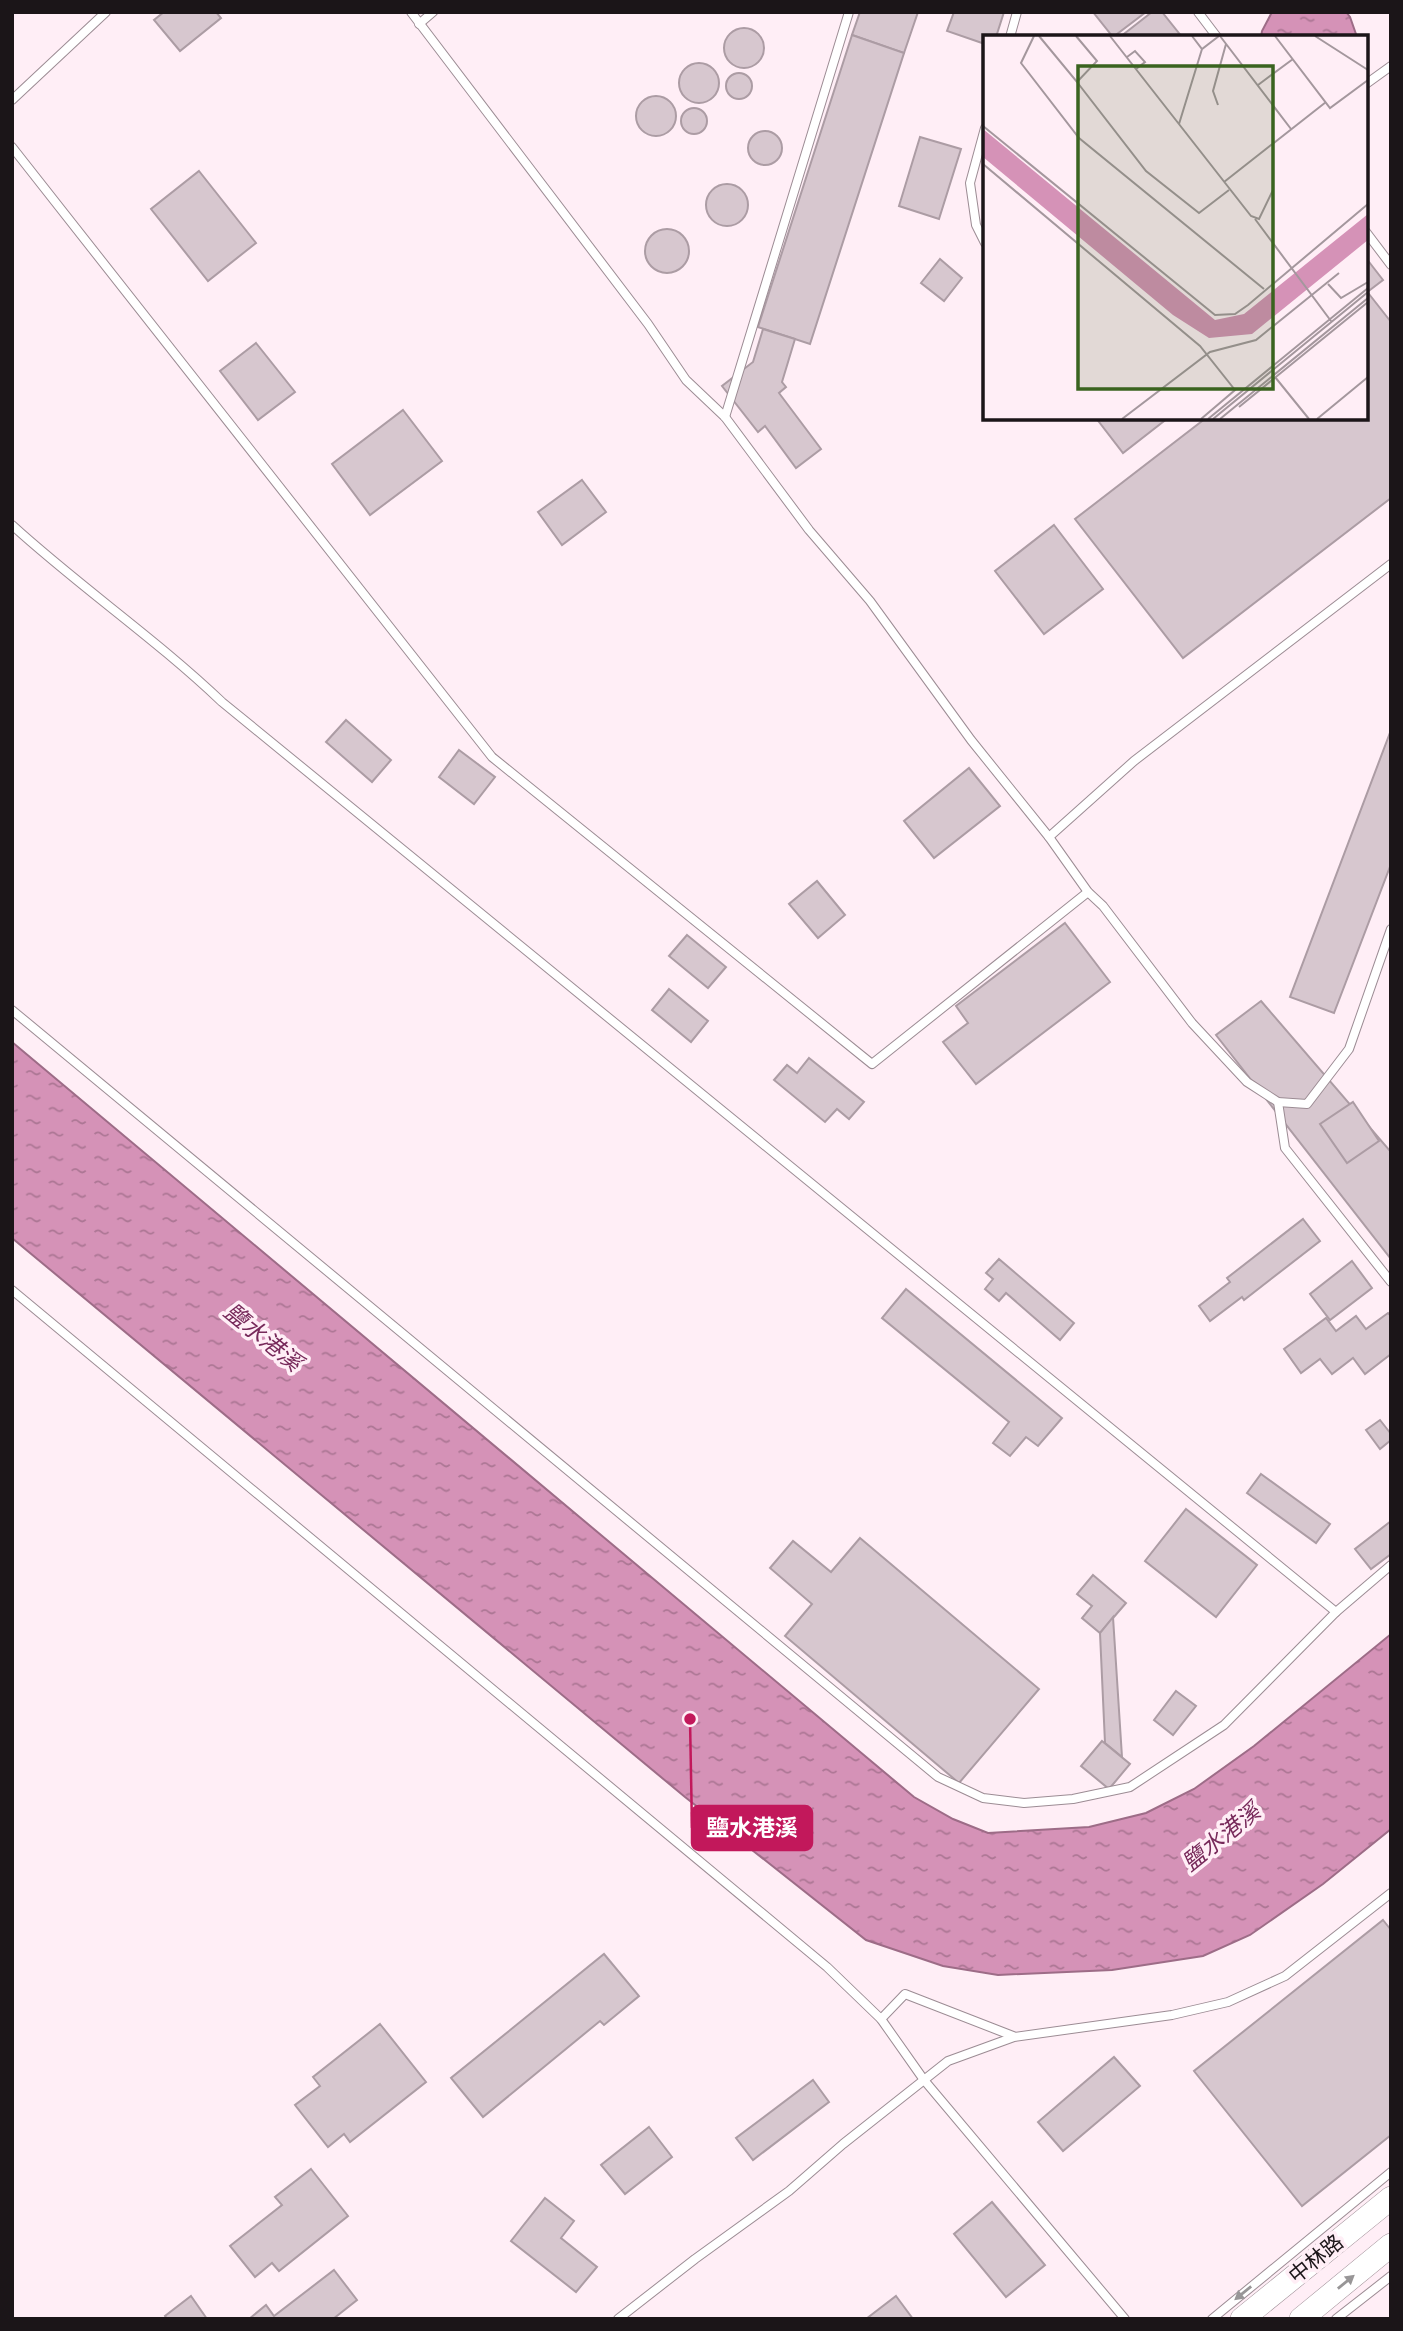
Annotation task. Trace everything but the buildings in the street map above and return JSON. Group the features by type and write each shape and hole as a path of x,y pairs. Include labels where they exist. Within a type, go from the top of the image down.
{"street":[{"name":"中林路","path":"1242,2319 1389,2204"},
{"path":"1301,2319 1391,2245"}],"lane":[{"path":"12,100 106,12"},
{"path":"411,12 648,324 686,380 725,416 809,530 870,601 971,740 1049,837 1088,892 1103,906 1192,1023 1247,1082 1278,1102 1307,1104 1349,1049 1391,929"},
{"path":"419,24 433,12"},
{"path":"725,416 849,12"},
{"path":"1011,35 1017,12"},
{"path":"1198,12 1215,35"},
{"path":"1368,83 1391,66"},
{"path":"983,135 970,183 976,225 983,239"},
{"path":"12,147 492,757 872,1064 1088,892"},
{"path":"1368,235 1391,265"},
{"path":"12,525 187,668 222,702 1336,1612"},
{"path":"1049,837 1134,761 1391,564"},
{"path":"12,1010 938,1777 983,1798 1024,1803 1073,1799 1130,1787 1224,1725 1336,1612 1391,1565"},
{"path":"1278,1102 1285,1148 1391,1282"},
{"path":"12,1290 827,1967 881,2020 924,2080 1125,2319"},
{"path":"618,2319 789,2191 843,2144 948,2061 1014,2037 1172,2015 1228,2002 1285,1976 1391,1893"},
{"path":"881,2020 905,1994 1014,2037"},
{"path":"1212,2319 1391,2172"},
{"path":"1336,2319 1391,2276"}],"water":[{"path":"1272,12 1346,12 1356,35 1261,35"},
{"path":"12,1042 914,1797 953,1819 988,1833 1089,1827 1146,1813 1194,1789 1254,1746 1391,1634 1391,1829 1323,1884 1250,1935 1203,1956 1112,1970 998,1975 943,1966 866,1940 685,1797 12,1238"}],"place":[{"name":"鹽水港溪","path":"690,1719"}]}
